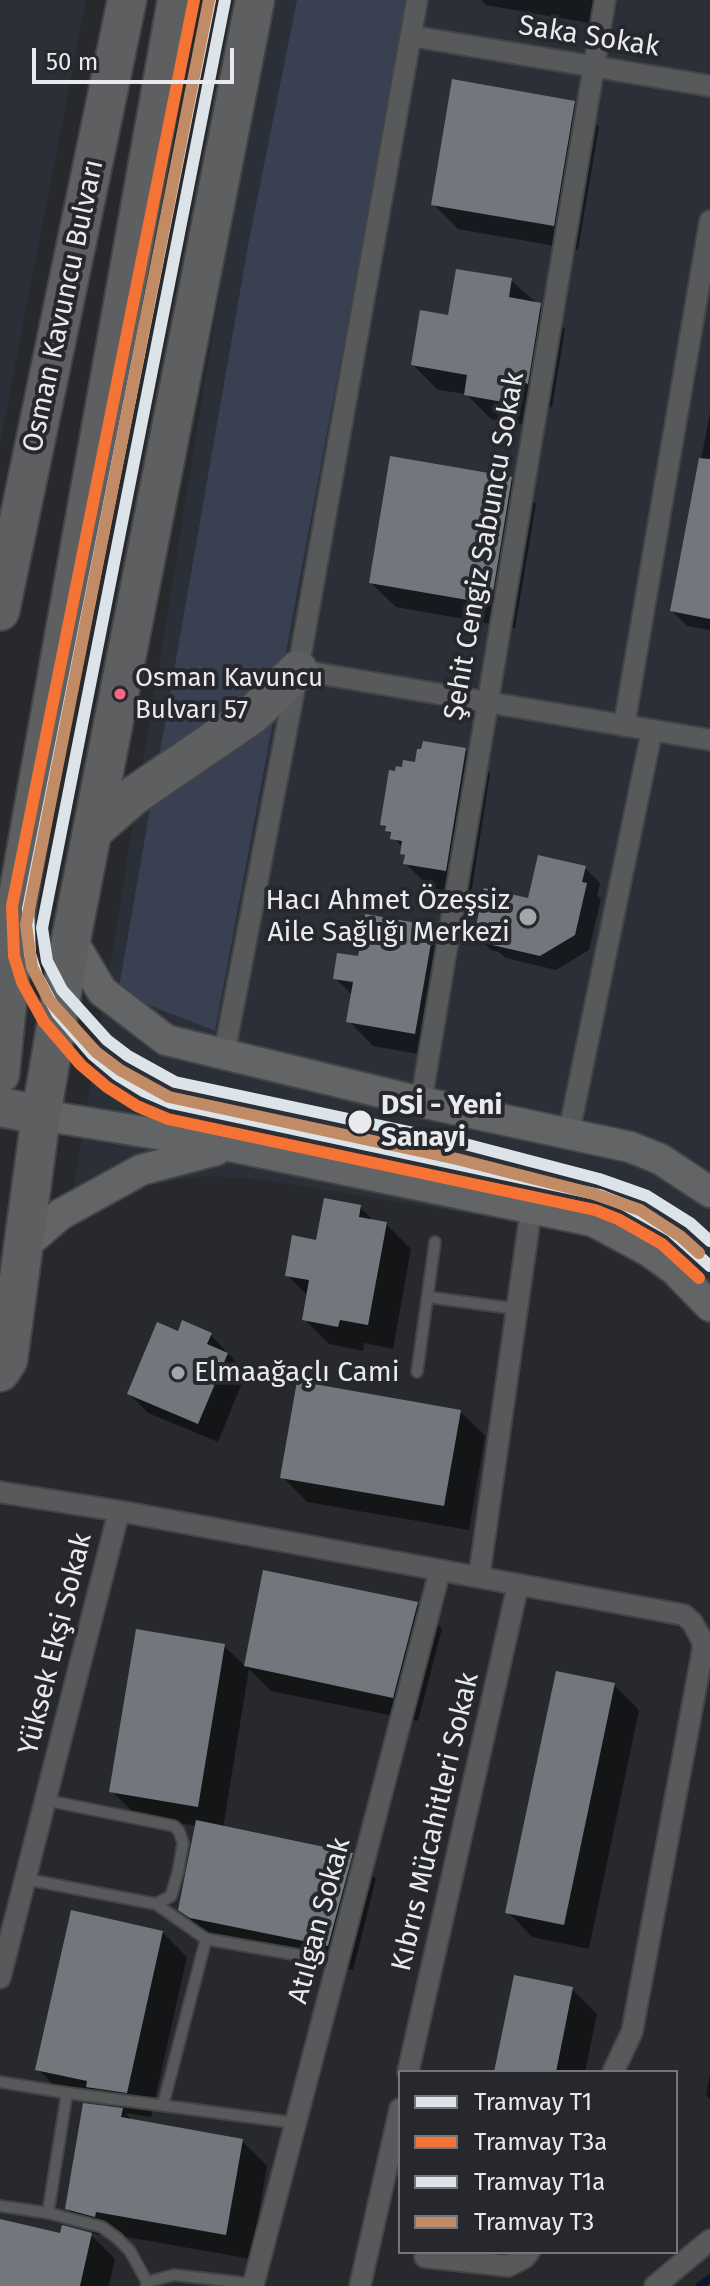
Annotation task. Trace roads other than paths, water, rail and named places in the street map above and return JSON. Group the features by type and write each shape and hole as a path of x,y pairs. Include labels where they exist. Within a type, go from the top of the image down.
{"highway":[{"name":"Osman Kavuncu Bulvarı","path":"0,611 127,0"},
{"name":"Osman Kavuncu Bulvarı","path":"1,1055 17,902 177,0"},
{"path":"0,1372 8,1360 41,1115 71,939 255,0"},
{"path":"93,831 133,796 253,714 298,670"},
{"path":"1,1055 51,1050"},
{"path":"0,1107 41,1115"}],"street":[{"path":"224,1055 298,670 417,0"},
{"name":"Şehit Cengiz Sabuncu Sokak","path":"421,1102 605,0"},
{"name":"Saka Sokak","path":"411,36 710,86"},
{"path":"624,726 710,221"},
{"path":"298,670 710,740"},
{"path":"569,1132 652,730"},
{"path":"71,939 102,991 166,1040 421,1102 630,1147 660,1159 710,1192"},
{"path":"41,1115 230,1146 593,1221 622,1234 675,1270 710,1306"},
{"path":"24,1246 61,1214 141,1170 230,1146"},
{"path":"479,1577 531,1210"},
{"path":"0,1492 684,1615 692,1622 702,1640 703,1649 632,2032 614,2070"},
{"name":"Yüksek Ekşi Sokak","path":"0,1978 119,1511"},
{"name":"Atılgan Sokak","path":"254,2285 440,1570"},
{"name":"Kıbrıs Mücahitleri Sokak","path":"408,2070 518,1585"},
{"path":"360,2286 398,2118"},
{"path":"655,2286 710,2240"},
{"path":"425,2257 508,2266 527,2254"}],"lane":[{"path":"417,1372 435,1242"},
{"path":"428,1297 517,1309"},
{"path":"45,1800 168,1824 179,1831 183,1843 171,1896 156,1904"},
{"path":"25,1879 156,1904 206,1939 338,1962"},
{"path":"163,2105 206,1939"},
{"path":"0,2082 296,2123"},
{"path":"48,2213 67,2093"},
{"path":"0,2206 48,2213 102,2227 130,2251 146,2284 174,2275 254,2285"}],"waterway":[{"path":"700,2286 710,2278"}],"tram line":[{"name":"T3a","path":"194,0 12,906 14,956 22,982 44,1022 81,1065 137,1106 168,1119 595,1210 662,1244 699,1278"},
{"name":"T3","path":"209,0 26,925 32,967 49,1000 96,1052 120,1070 169,1097 457,1159 594,1194 640,1210 680,1236 699,1253"},
{"name":"T1","path":"210,0 28,909 30,954 37,976 57,1013 93,1055 143,1091 171,1103 600,1195 671,1231 710,1266"},
{"name":"T1a","path":"225,0 42,928 47,961 62,990 107,1040 128,1056 175,1082 461,1143 599,1179 647,1196 690,1223 710,1241"}],"place":[{"name":"Osman Kavuncu Bulvarı 57","path":"120,694"},
{"name":"Hacı Ahmet Özeşsiz Aile Sağlığı Merkezi","path":"528,917"},
{"name":"DSİ - Yeni Sanayi","path":"360,1122"},
{"name":"Elmaağaçlı Cami","path":"178,1373"}]}
